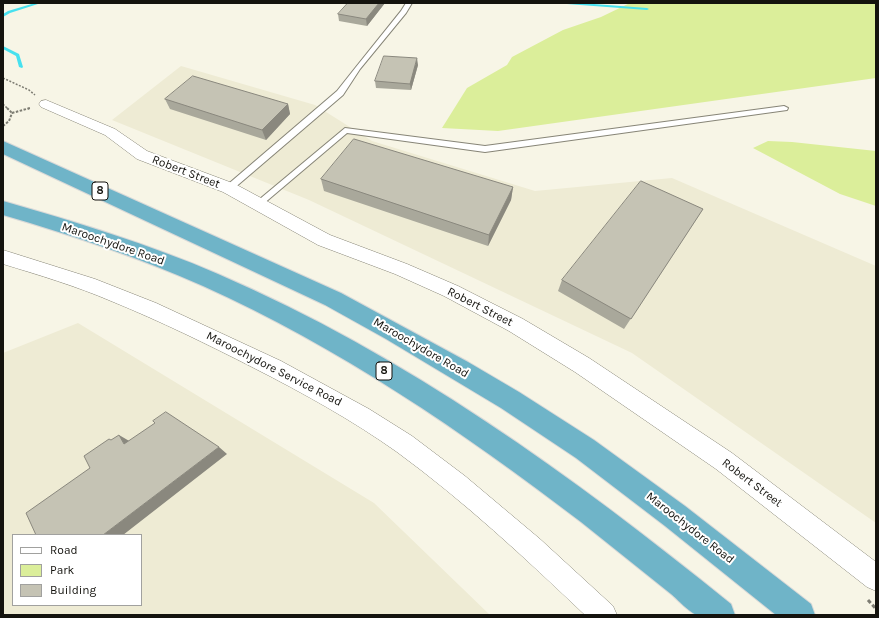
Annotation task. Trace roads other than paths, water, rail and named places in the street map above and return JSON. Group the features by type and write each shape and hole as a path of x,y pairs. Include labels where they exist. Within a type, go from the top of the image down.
{"highway":[{"name":"Maroochydore Road","path":"11,151 333,299 460,370 510,400 585,449 675,516 800,615"},
{"name":"Maroochydore Road","path":"3,208 92,235 161,260 237,292 313,330 393,376 482,433 585,506 720,615"}],"street":[{"name":"Robert Street","path":"46,104 110,132 142,155 228,188 259,203 324,240 401,269 451,292 516,326 582,365 724,461 876,578"},
{"name":"Maroochydore Service Road","path":"3,257 101,289 147,308 287,373 352,410 406,445 467,492 526,543 604,615"}],"lane":[{"path":"228,188 340,93 358,68 404,12 409,3"},
{"path":"259,203 345,130 485,149 784,108"}],"waterway":[{"path":"3,16 9,12 39,3"},
{"path":"567,3 647,9"},
{"path":"3,47 18,55 21,67"}]}
